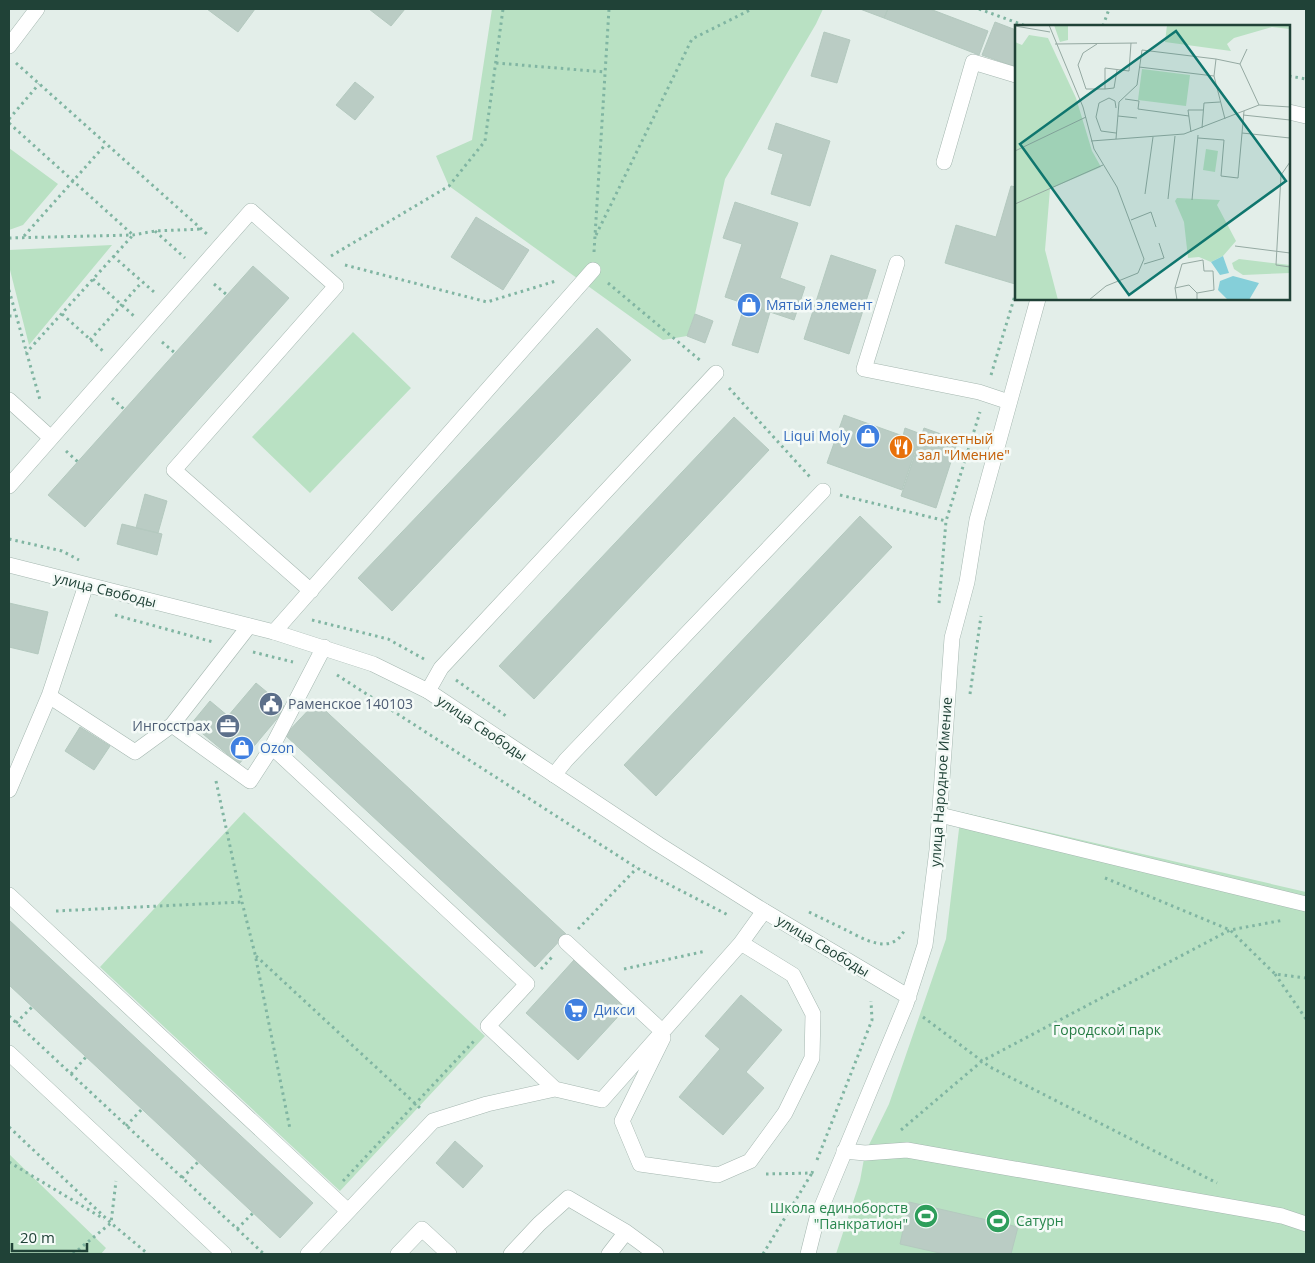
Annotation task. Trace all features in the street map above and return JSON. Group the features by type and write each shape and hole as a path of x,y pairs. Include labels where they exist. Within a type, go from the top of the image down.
{"street":[{"path":"9,46 37,9"},
{"path":"944,162 973,62 1015,75"},
{"path":"1290,112 1306,116"},
{"path":"9,486 251,211 336,286 174,470 311,591"},
{"path":"897,263 864,368 979,392 1009,402"},
{"path":"274,632 592,270"},
{"name":"улица Народное Имение","path":"808,1254 817,1218 907,1000 925,945 938,850 952,638 967,582 977,520 1038,300"},
{"path":"428,691 441,668 716,372"},
{"path":"9,400 51,438"},
{"path":"554,775 566,760 823,491"},
{"name":"улица Свободы","path":"9,566 274,632 373,664 428,691 658,844 907,1000"},
{"path":"9,790 49,696 86,585"},
{"path":"49,696 135,752 172,725 249,626"},
{"path":"172,725 250,781 272,747 324,648"},
{"path":"272,747 526,984 488,1026 555,1089"},
{"path":"940,815 1306,904"},
{"path":"9,895 348,1211"},
{"path":"308,1254 433,1120 487,1104 555,1089 602,1100 741,943 764,911"},
{"path":"566,942 601,975 667,1026"},
{"path":"667,1026 622,1120 640,1164 718,1175 750,1161 786,1113 812,1058 812,1014 793,975 741,943"},
{"path":"9,1053 224,1254"},
{"path":"844,1151 865,1153 907,1150 1282,1216 1306,1224"},
{"path":"511,1254 539,1224 568,1198 626,1232 656,1254"},
{"path":"398,1254 422,1229 449,1254"},
{"path":"609,1254 626,1232"}],"path":[{"path":"299,253 324,260 449,186 485,141 503,9"},
{"path":"609,9 592,270 716,372 823,491 946,521"},
{"path":"594,238 692,39 752,9"},
{"path":"979,9 1023,25"},
{"path":"1104,25 1109,9"},
{"path":"15,62 220,246"},
{"path":"496,63 605,72"},
{"path":"1290,76 1306,79"},
{"path":"9,119 39,84"},
{"path":"9,123 133,234"},
{"path":"24,237 106,144"},
{"path":"9,238 133,234 202,229"},
{"path":"26,353 133,234"},
{"path":"113,256 168,305"},
{"path":"343,265 487,302 557,281"},
{"path":"90,340 142,282"},
{"path":"9,290 40,400"},
{"path":"62,314 117,363"},
{"path":"9,316 16,316"},
{"path":"79,605 232,647 328,669 636,868 753,928"},
{"path":"210,752 255,954 297,1164"},
{"path":"1104,877 1230,930 1275,974 1306,1019"},
{"path":"28,912 242,902"},
{"path":"875,1152 982,1061 1230,930 1287,919"},
{"path":"601,975 741,943"},
{"path":"255,954 433,1120"},
{"path":"1275,974 1306,978"},
{"path":"763,1254 812,1173 872,1020 871,1001 907,1000 990,1067 1220,1184"},
{"path":"16,1023 32,1007"},
{"path":"9,1016 264,1254"},
{"path":"330,1194 488,1026"},
{"path":"71,1074 86,1058"},
{"path":"126,1126 142,1110"},
{"path":"9,1127 111,1223 148,1254"},
{"path":"73,1254 111,1223 119,1156"},
{"path":"9,1162 111,1223"},
{"path":"182,1178 198,1162"},
{"path":"765,1174 812,1173"},
{"path":"237,1229 253,1213"}],"green space":[{"path":"492,9 823,9 725,179 695,314 687,336 663,340 449,186 436,156 472,140"},
{"path":"9,148 58,184 23,225 9,230"},
{"path":"112,245 29,345 9,266 9,250"},
{"path":"353,332 411,388 310,493 252,437"},
{"path":"244,812 485,1036 340,1191 100,967"},
{"name":"Городской парк","path":"961,812 1306,892 1306,1254 836,1254 860,1181 865,1153 889,1104 946,939"},
{"path":"9,1154 106,1248 101,1254 9,1254"}],"building":[{"path":"207,9 255,9 238,32"},
{"path":"369,9 405,9 391,26"},
{"path":"860,9 888,9 884,18"},
{"path":"888,9 930,9 988,31 979,55 884,18"},
{"path":"995,22 1015,30 1015,67 982,55"},
{"path":"824,32 850,40 837,83 811,76"},
{"path":"355,82 374,97 355,120 336,105"},
{"path":"776,123 830,141 810,206 771,194 783,154 768,149"},
{"path":"1011,186 1015,187 1015,284 945,263 956,225 996,237"},
{"path":"735,202 798,223 780,278 805,287 794,320 725,297 742,244 723,238"},
{"path":"476,217 529,250 503,290 451,257"},
{"path":"831,255 876,270 849,354 804,339"},
{"path":"253,266 289,298 85,527 48,495"},
{"path":"745,304 770,312 758,353 732,345"},
{"path":"695,314 713,321 705,343 687,336"},
{"path":"597,328 631,360 392,611 358,578"},
{"path":"844,415 903,436 905,428 921,434 902,490 827,463"},
{"path":"734,417 769,450 534,699 499,666"},
{"path":"924,428 958,440 936,508 901,496"},
{"path":"145,494 167,501 158,533 136,528"},
{"path":"860,516 892,547 656,796 624,765"},
{"path":"122,524 162,534 157,555 117,544"},
{"path":"9,603 48,612 38,654 9,647"},
{"path":"256,683 286,708 239,764 191,724 210,701 228,716"},
{"path":"316,702 566,934 535,967 285,735"},
{"path":"80,727 110,746 94,770 65,751"},
{"path":"9,920 313,1203 280,1238 9,985"},
{"name":"Дикси","path":"574,960 626,1008 578,1060 526,1013"},
{"path":"741,995 782,1030 746,1072 764,1088 723,1135 679,1097 720,1049 705,1036"},
{"path":"455,1141 483,1166 463,1188 436,1163"},
{"path":"909,1202 1018,1227 1011,1254 944,1254 900,1244"}],"place":[{"name":"Мятый элемент","path":"749,305"},
{"name":"Liqui Moly","path":"868,436"},
{"name":"Банкетный зал \"Имение\"","path":"901,447"},
{"name":"Раменское 140103","path":"271,704"},
{"name":"Ингосстрах","path":"228,726"},
{"name":"Ozon","path":"242,748"},
{"name":"Дикси","path":"576,1010"},
{"name":"Школа единоборств \"Панкратион\"","path":"926,1216"},
{"name":"Сатурн","path":"998,1221"}]}
